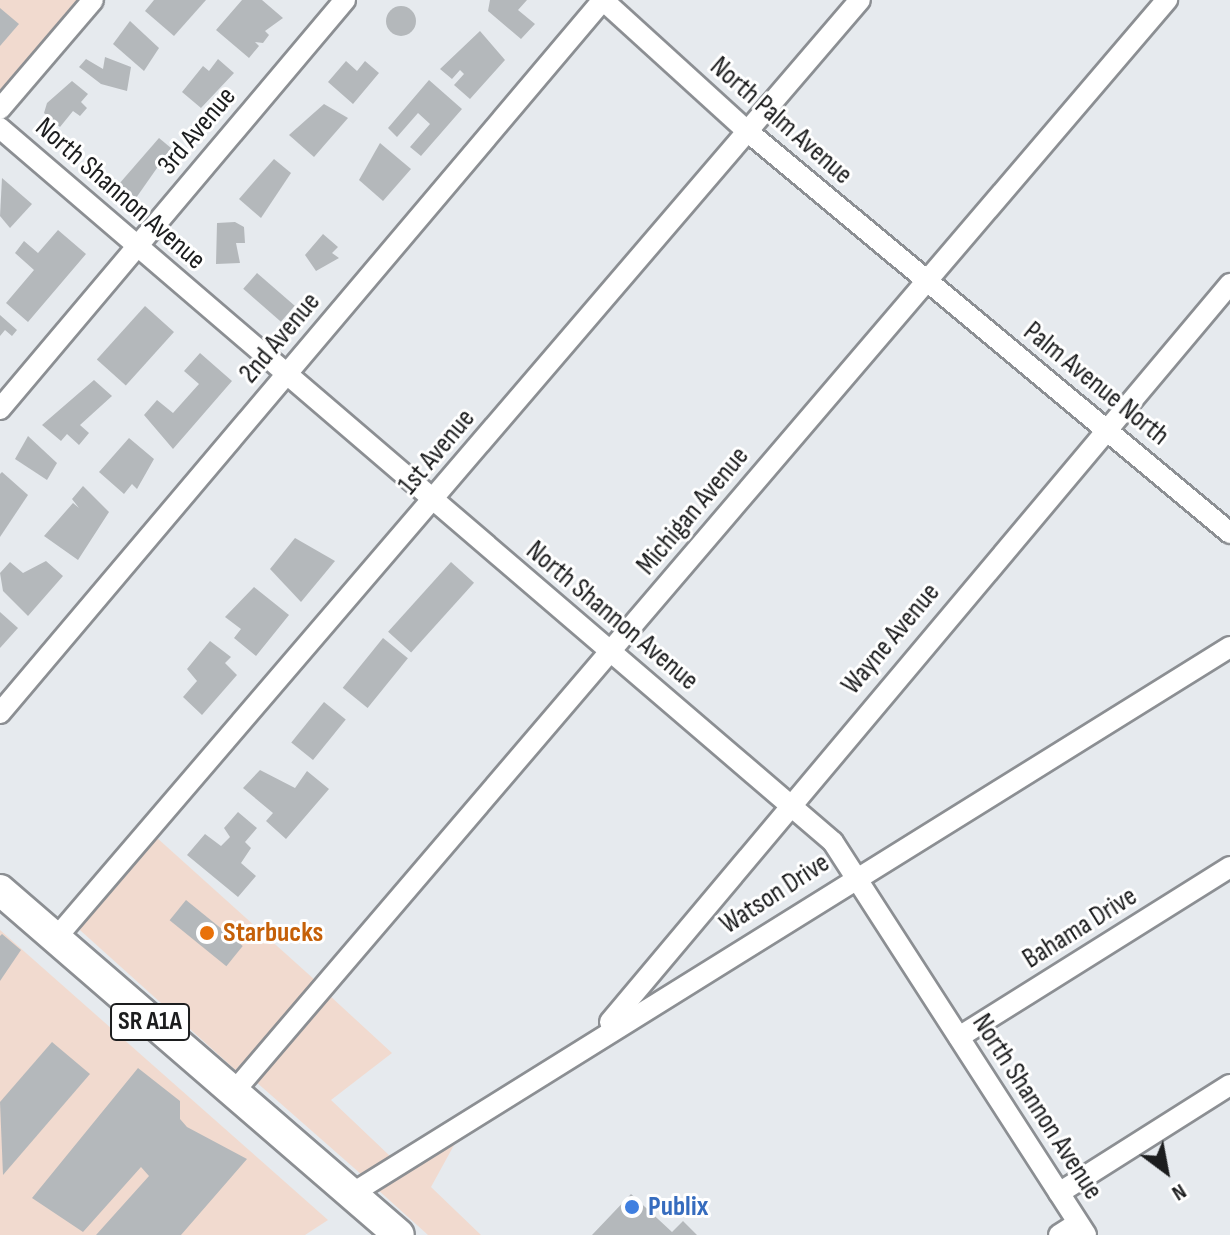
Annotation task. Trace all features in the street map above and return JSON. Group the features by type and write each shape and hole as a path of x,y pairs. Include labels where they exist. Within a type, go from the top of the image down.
{"main road":[{"name":"SR A1A","path":"0,890 231,1095 353,1193 399,1235"}],"street":[{"path":"0,109 93,0"},
{"name":"3rd Avenue","path":"0,409 345,0"},
{"name":"North Palm Avenue","path":"603,0 746,130 925,281"},
{"name":"2nd Avenue","path":"0,713 603,0"},
{"name":"1st Avenue","path":"56,938 860,0"},
{"name":"Michigan Avenue","path":"231,1095 1167,0"},
{"name":"North Shannon Avenue","path":"0,128 432,502 790,800 833,842 1082,1229"},
{"name":"Palm Avenue North","path":"925,281 1108,427 1230,533"},
{"name":"Wayne Avenue","path":"600,1035 790,800 1230,284"},
{"name":"Watson Drive","path":"353,1193 855,875 1230,647"},
{"name":"Bahama Drive","path":"959,1037 1230,867"},
{"path":"1059,1193 1230,1085"},
{"path":"1059,1235 1082,1229"}],"shaded area":[{"path":"0,0 81,0 0,94"},
{"path":"156,837 316,981 235,1070 76,926"},
{"path":"0,930 328,1220 305,1235 0,1235"},
{"path":"329,995 392,1053 331,1100 391,1157 362,1175 255,1081"},
{"path":"459,1136 431,1187 481,1235 428,1235 377,1189"}],"building":[{"path":"154,0 206,0 174,36 145,11"},
{"path":"242,0 262,0 283,18 265,31 269,35 263,43 255,42 259,46 249,58 216,30"},
{"path":"490,0 527,0 518,10 535,24 521,39 488,11"},
{"path":"401,6 407,7 415,15 415,27 407,35 401,36 395,35 387,27 386,21 387,15 395,7"},
{"path":"0,8 19,24 0,46"},
{"path":"130,21 159,48 144,71 113,44"},
{"path":"480,31 505,60 470,99 454,85 464,74 460,70 452,79 440,69"},
{"path":"105,57 131,67 127,91 101,84 79,67 86,59 103,69"},
{"path":"218,59 234,73 201,108 182,92 203,66 209,71"},
{"path":"346,61 357,71 365,61 379,73 353,104 328,82"},
{"path":"429,80 462,109 421,156 410,147 430,124 418,113 397,137 388,128"},
{"path":"72,81 88,94 81,102 87,108 80,116 73,111 60,127 44,113 47,103"},
{"path":"324,104 348,118 314,157 289,135"},
{"path":"159,138 171,148 136,198 119,184"},
{"path":"380,143 411,169 383,201 359,180"},
{"path":"274,159 291,173 261,218 239,199"},
{"path":"2,178 32,204 10,228 0,216"},
{"path":"235,222 244,227 245,243 236,243 240,263 216,264 217,223"},
{"path":"58,230 86,254 28,322 6,303 34,270 15,253 24,241 38,253"},
{"path":"323,234 338,247 332,253 339,258 316,271 305,255"},
{"path":"257,273 295,306 281,322 243,289"},
{"path":"145,306 174,332 126,386 97,360"},
{"path":"0,315 17,330 12,336 5,330 0,336"},
{"path":"200,353 232,381 173,449 144,415 157,400 173,413 199,384 184,371"},
{"path":"94,380 112,396 80,425 89,433 79,445 67,434 61,441 42,425"},
{"path":"28,436 57,463 47,480 15,459"},
{"path":"129,438 154,459 137,489 132,484 124,494 99,472"},
{"path":"2,472 28,495 0,537 0,474"},
{"path":"83,486 109,512 78,560 44,536 73,503 79,508 72,499"},
{"path":"295,538 335,561 301,602 270,569"},
{"path":"46,561 63,576 28,616 3,591 0,573 10,562 23,573"},
{"path":"451,562 474,583 411,653 388,632"},
{"path":"254,587 289,615 256,656 234,638 241,629 225,617"},
{"path":"0,612 18,628 0,648"},
{"path":"383,638 408,658 368,708 343,688"},
{"path":"210,641 231,657 225,663 237,675 202,715 183,697 197,681 187,669"},
{"path":"324,702 346,720 313,760 291,742"},
{"path":"260,770 295,788 307,771 329,789 286,839 266,821 273,813 243,788"},
{"path":"238,812 257,828 245,842 251,848 241,863 256,876 238,897 187,855 205,834 221,846 230,837 224,828"},
{"name":"Starbucks","path":"186,900 243,946 226,966 170,920"},
{"path":"2,934 21,950 0,981 0,936"},
{"path":"52,1042 90,1074 3,1175 0,1102"},
{"path":"138,1068 180,1101 180,1119 187,1127 247,1159 181,1235 96,1235 149,1176 141,1167 83,1232 32,1198"},
{"name":"Publix","path":"631,1194 672,1232 683,1221 697,1235 592,1235"}],"place":[{"name":"Starbucks","path":"207,933"},
{"name":"Publix","path":"632,1207"}]}
